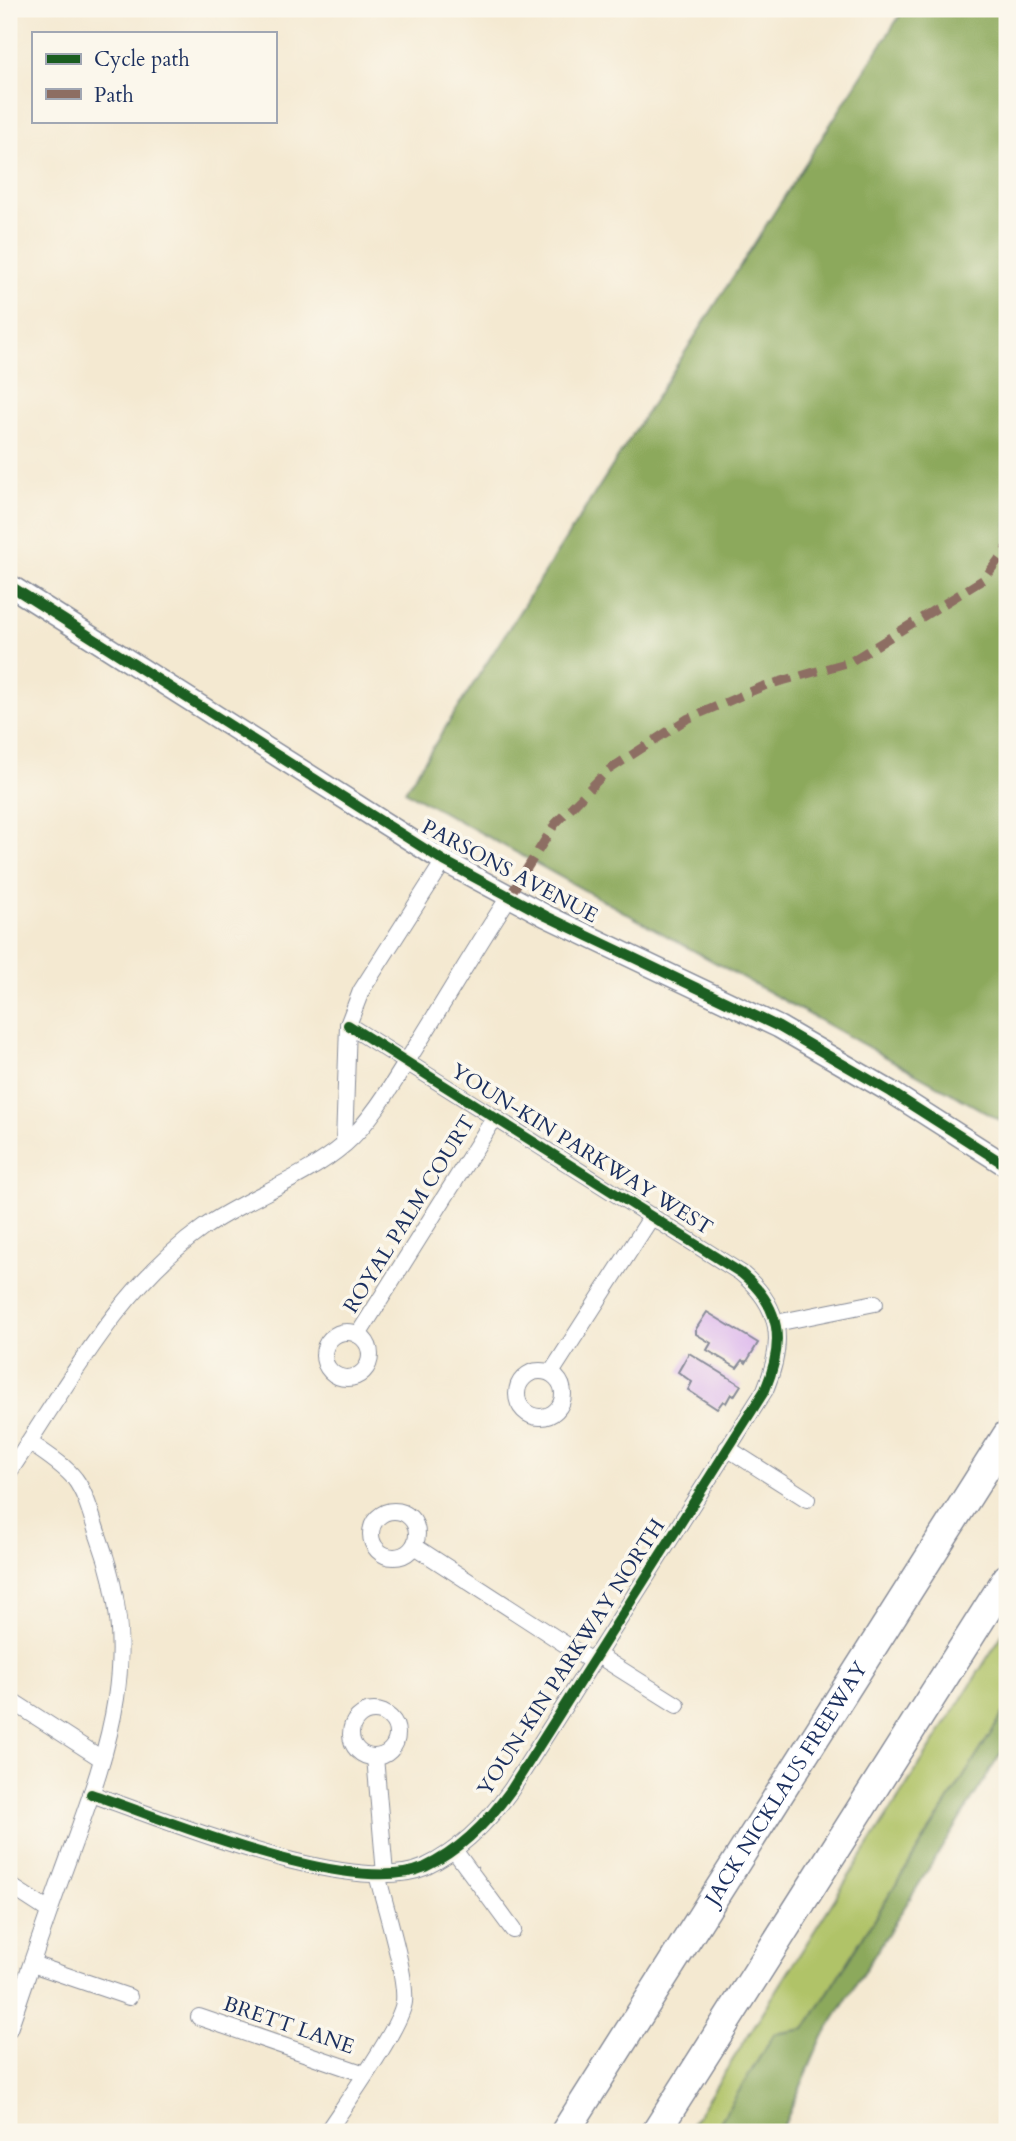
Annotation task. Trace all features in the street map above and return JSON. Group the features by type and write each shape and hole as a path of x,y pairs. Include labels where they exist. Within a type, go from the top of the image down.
{"highway":[{"name":"JACK NICKLAUS FREEWAY","path":"565,2132 1007,1435"},
{"path":"656,2132 1007,1577"}],"street":[{"name":"PARSONS AVENUE","path":"9,585 444,861 509,897 779,1027 891,1091 1007,1166"},
{"path":"344,1144 348,1024 361,990 444,861"},
{"path":"9,1472 113,1320 141,1284 171,1254 235,1208 299,1174 344,1144 375,1110 509,897"},
{"name":"YOUN-KIN PARKWAY WEST","path":"348,1024 753,1283 764,1295 776,1323"},
{"name":"ROYAL PALM COURT","path":"358,1335 495,1116"},
{"path":"551,1374 652,1216"},
{"path":"776,1323 875,1303"},
{"name":"YOUN-KIN PARKWAY NORTH","path":"91,1794 300,1866 381,1874 422,1868 454,1850 489,1821 727,1448 771,1374 778,1339 776,1323"},
{"path":"9,2029 102,1759 113,1721 121,1661 120,1614 113,1580 83,1494 74,1478 29,1442"},
{"path":"727,1448 807,1499"},
{"path":"414,1546 594,1657 677,1704"},
{"path":"9,1699 102,1759"},
{"path":"327,2132 397,2023 404,2002 381,1874 375,1757"},
{"path":"454,1850 513,1930"},
{"path":"9,1885 49,1911"},
{"path":"32,1964 129,1997"},
{"name":"BRETT LANE","path":"199,2017 365,2074"}],"green space":[{"path":"904,9 1007,9 1007,1124 405,791"},
{"path":"1007,1627 1007,1708 805,2029 774,2034 714,2132 687,2132"},
{"path":"1007,1708 1007,1744 821,2040 781,2132 714,2132 774,2034 805,2029"}],"building":[{"path":"707,1312 758,1343 746,1363 743,1360 737,1368 707,1350 711,1343 696,1334 696,1329"},
{"path":"689,1353 741,1385 734,1396 731,1394 726,1403 723,1401 717,1409 688,1390 692,1382 678,1372"}],"marked path":[{"path":"509,897 555,824 607,771 687,719 764,686 850,662 984,579 1007,548"}],"cycle path":[{"path":"9,585 444,861 546,916 779,1027 891,1092 1007,1166"},
{"path":"91,1794 211,1837 307,1865 353,1873 393,1874 425,1867 438,1860 473,1834 511,1790 765,1390 771,1373 777,1341 772,1312 755,1286 741,1273 348,1025"}]}
